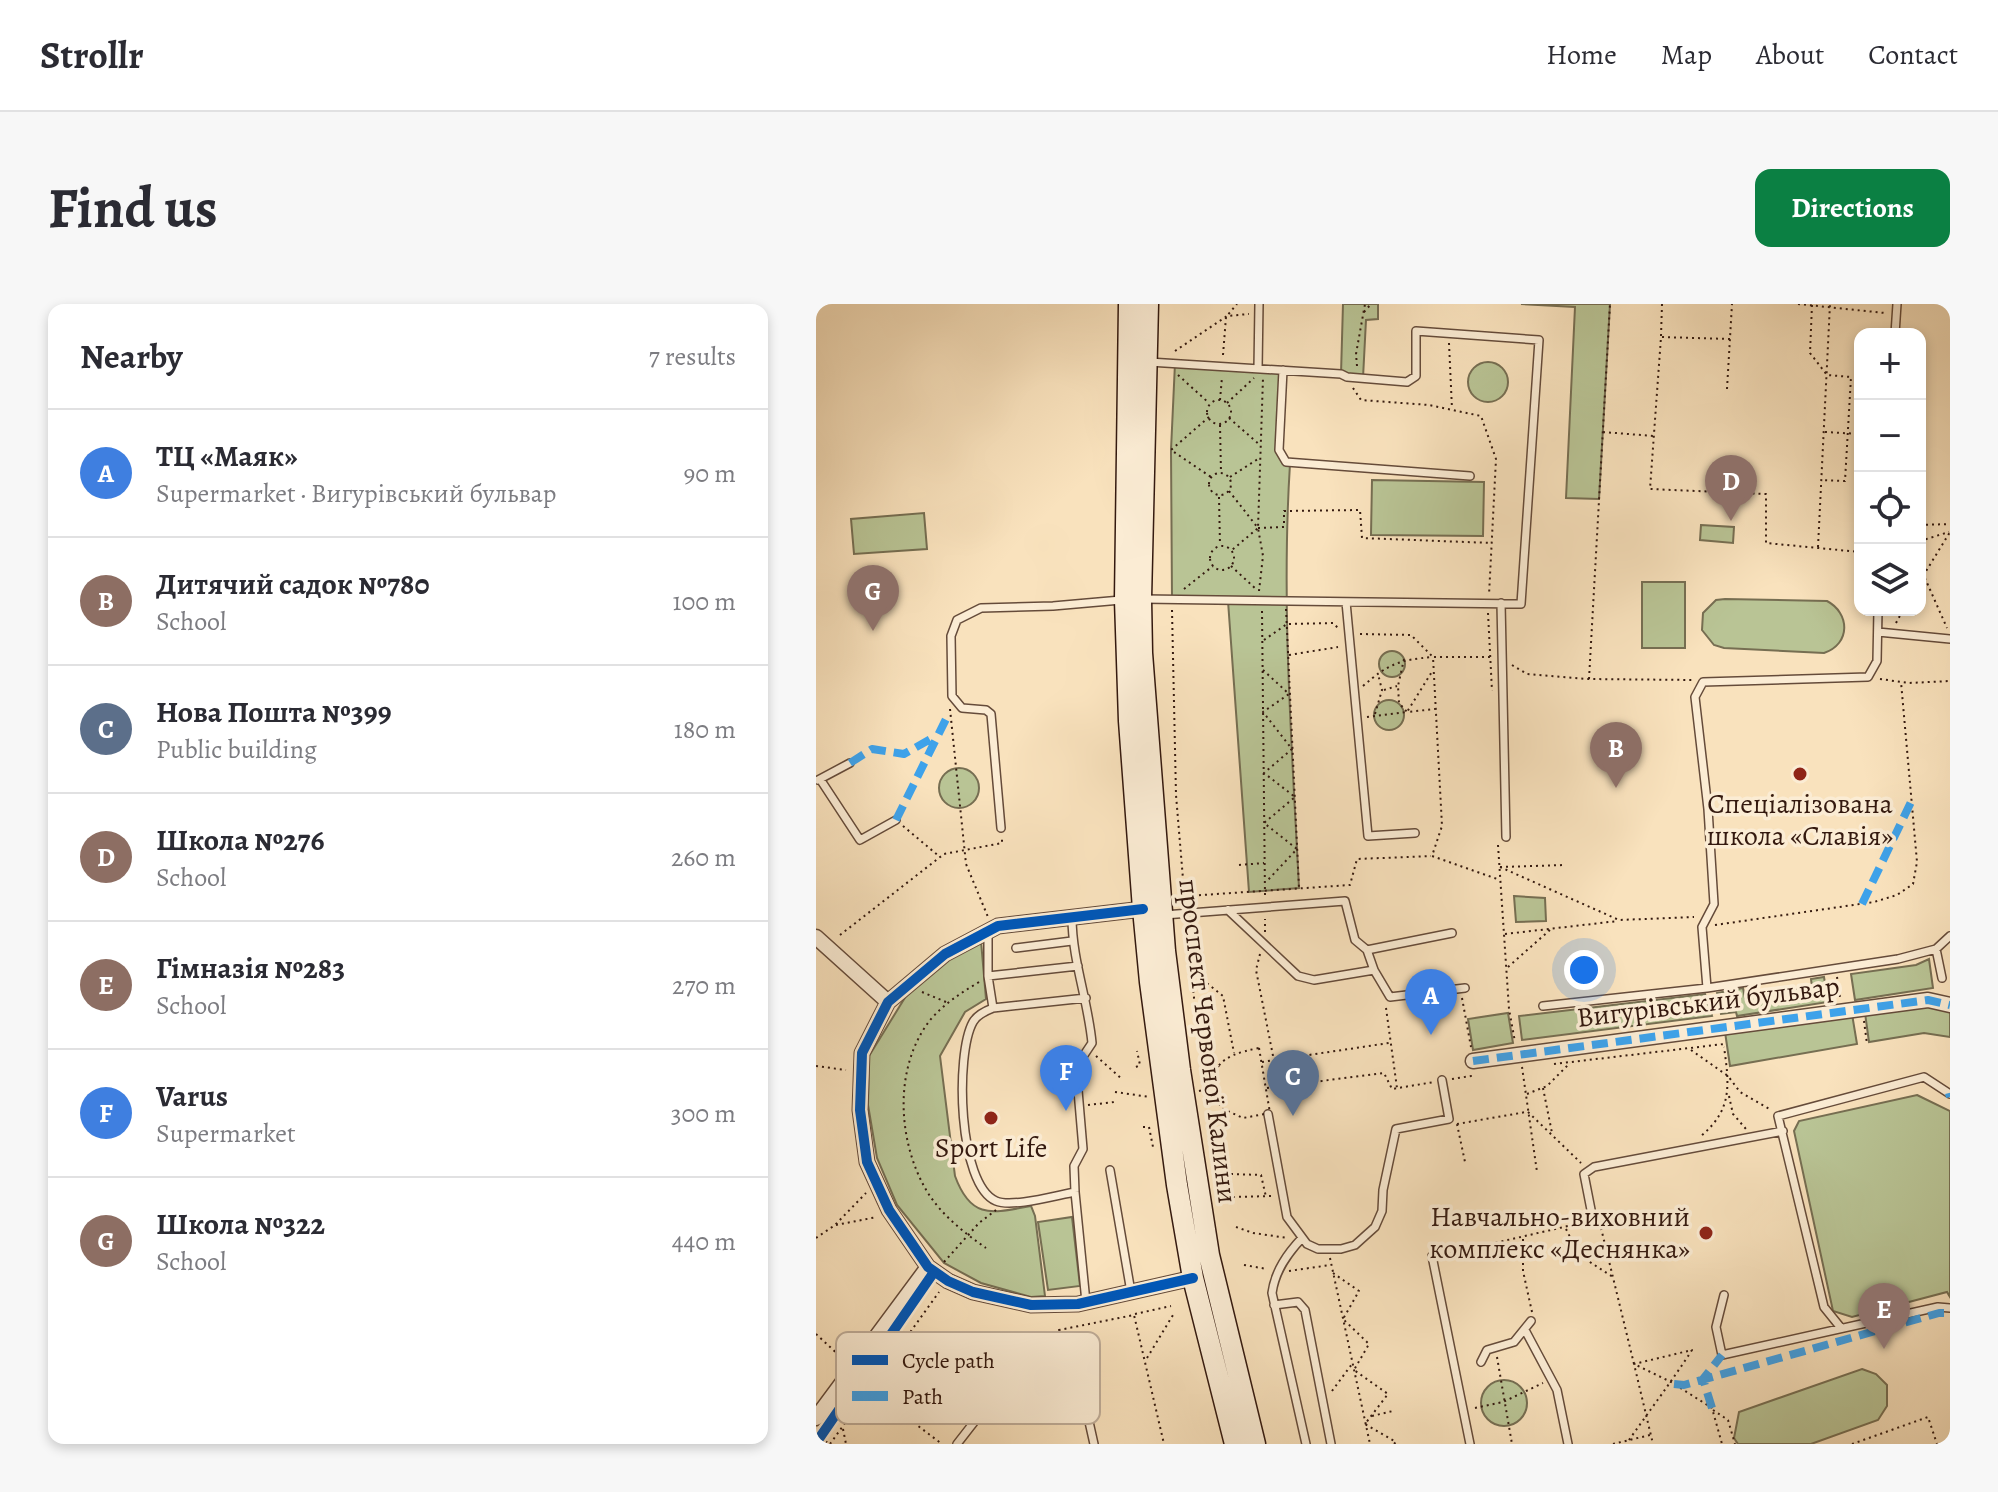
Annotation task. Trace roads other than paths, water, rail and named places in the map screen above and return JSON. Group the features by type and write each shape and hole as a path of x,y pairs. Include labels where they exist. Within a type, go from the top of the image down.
{"main road":[{"name":"проспект Червоної Калини","path":"1129,304 1133,599"},
{"name":"проспект Червоної Калини","path":"1148,304 1129,721 1152,912 1209,1255 1255,1444"},
{"name":"проспект Червоної Калини","path":"1152,912 1161,1071 1193,1278 1235,1444"}],"street":[{"name":"проспект Червоної Калини","path":"1152,912 989,926 945,954 888,1002 862,1053 860,1110 867,1162 889,1210 928,1267 948,1281 973,1292 1031,1305 1086,1302 1193,1278"},
{"path":"816,937 888,1002"},
{"name":"Вигурівський бульвар","path":"1473,1061 1928,1000 1950,1005"},
{"path":"880,1332 928,1267"},
{"path":"816,1418 836,1391"}],"lane":[{"path":"1259,304 1261,369"},
{"path":"1001,828 991,714 986,710 962,708 952,696 951,636 957,620 981,608 1133,599 1260,596 1346,602 1521,604 1539,340 1416,331 1416,376 1407,382 1341,374 1147,362"},
{"path":"1283,370 1279,450 1286,462 1470,476"},
{"path":"1346,602 1368,836 1415,833"},
{"path":"1501,603 1506,837"},
{"path":"1707,988 1702,927 1714,904 1708,809 1695,697 1703,682 1868,677 1877,661 1878,616"},
{"path":"1878,632 1950,637"},
{"path":"850,763 818,780 860,840 896,820"},
{"path":"1152,912 1186,913 1345,901 1355,940 1367,950 1374,970 1390,997 1462,988"},
{"path":"1228,910 1295,974 1306,979 1374,970"},
{"path":"1072,917 1072,941 1086,998 1092,1043 1076,1067 1083,1149 1074,1166 1075,1192 1086,1302"},
{"path":"989,926 988,976 993,1008"},
{"path":"1367,950 1452,933"},
{"path":"1942,978 1936,949 1950,936"},
{"path":"1016,948 1072,941"},
{"name":"Вигурівський бульвар","path":"1543,1006 1707,988 1898,959 1936,949"},
{"path":"988,976 1078,966"},
{"path":"1075,1192 1005,1204 989,1197 983,1190 972,1162 962,1119 964,1052 975,1018 993,1008 1086,998"},
{"path":"1841,1328 1824,1307 1778,1116 1924,1077 1950,1094"},
{"path":"1268,1114 1287,1217 1307,1244 1330,1250 1355,1245 1375,1227 1382,1211 1383,1190 1396,1129 1449,1119 1442,1080"},
{"path":"1590,1221 1593,1220 1584,1174 1589,1171 1783,1131"},
{"path":"1110,1170 1131,1292"},
{"path":"1302,1238 1290,1251 1274,1282 1274,1305 1306,1444"},
{"path":"1432,1256 1470,1444"},
{"path":"1724,1295 1716,1327 1722,1355 1938,1307 1950,1308"},
{"path":"1274,1305 1298,1302 1305,1310 1331,1444"},
{"path":"1481,1362 1487,1350 1514,1342 1531,1321"},
{"path":"1525,1330 1557,1390 1568,1444"},
{"path":"957,1444 973,1424"},
{"path":"1090,1424 1094,1444"}],"place":[{"name":"Школа №276","path":"1731,521"},
{"name":"Школа №322","path":"873,631"},
{"name":"Спеціалізована школа «Славія»","path":"1800,774"},
{"name":"Дитячий садок №780","path":"1616,788"},
{"name":"ТЦ «Маяк»","path":"1431,1035"},
{"name":"Varus","path":"1066,1111"},
{"name":"Нова Пошта №399","path":"1293,1116"},
{"name":"Sport Life","path":"991,1118"},
{"name":"Навчально-виховний комплекс «Деснянка»","path":"1706,1233"},
{"name":"Гімназія №283","path":"1884,1349"}]}
